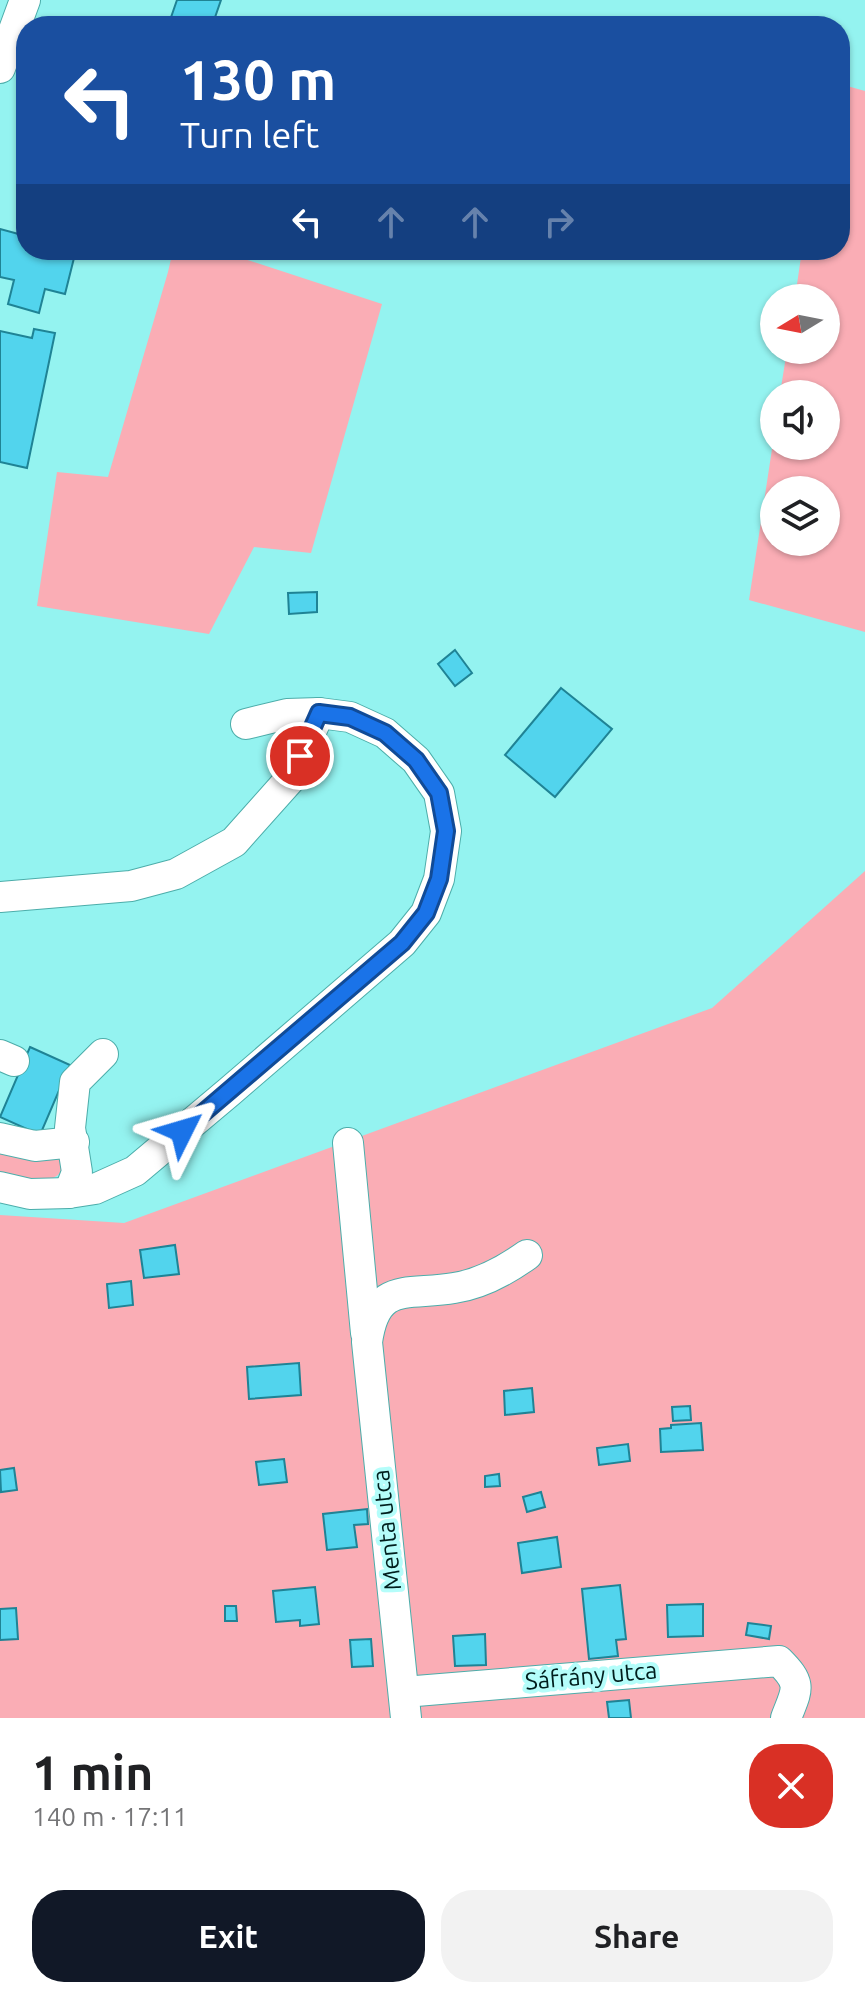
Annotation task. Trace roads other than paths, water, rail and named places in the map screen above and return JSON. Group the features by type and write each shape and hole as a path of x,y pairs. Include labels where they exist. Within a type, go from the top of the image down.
{"street":[{"path":"0,68 16,24"},
{"path":"0,897 131,886 176,874 234,842 291,778 319,713"},
{"path":"0,1187 30,1194 69,1193 95,1189 135,1171 402,943 426,913 439,879 446,831 439,793 416,760 385,733 350,717 319,713 287,714 246,724"},
{"path":"69,1193 77,1172 70,1128 75,1082 103,1054"},
{"path":"0,1138 35,1146 74,1142"},
{"name":"Menta utca","path":"348,1143 371,1329 405,1705"},
{"path":"371,1329 383,1301 399,1292 457,1288 503,1272 527,1255"},
{"name":"Sáfrány utca","path":"405,1705 779,1661 793,1675 797,1689 786,1718"}]}
